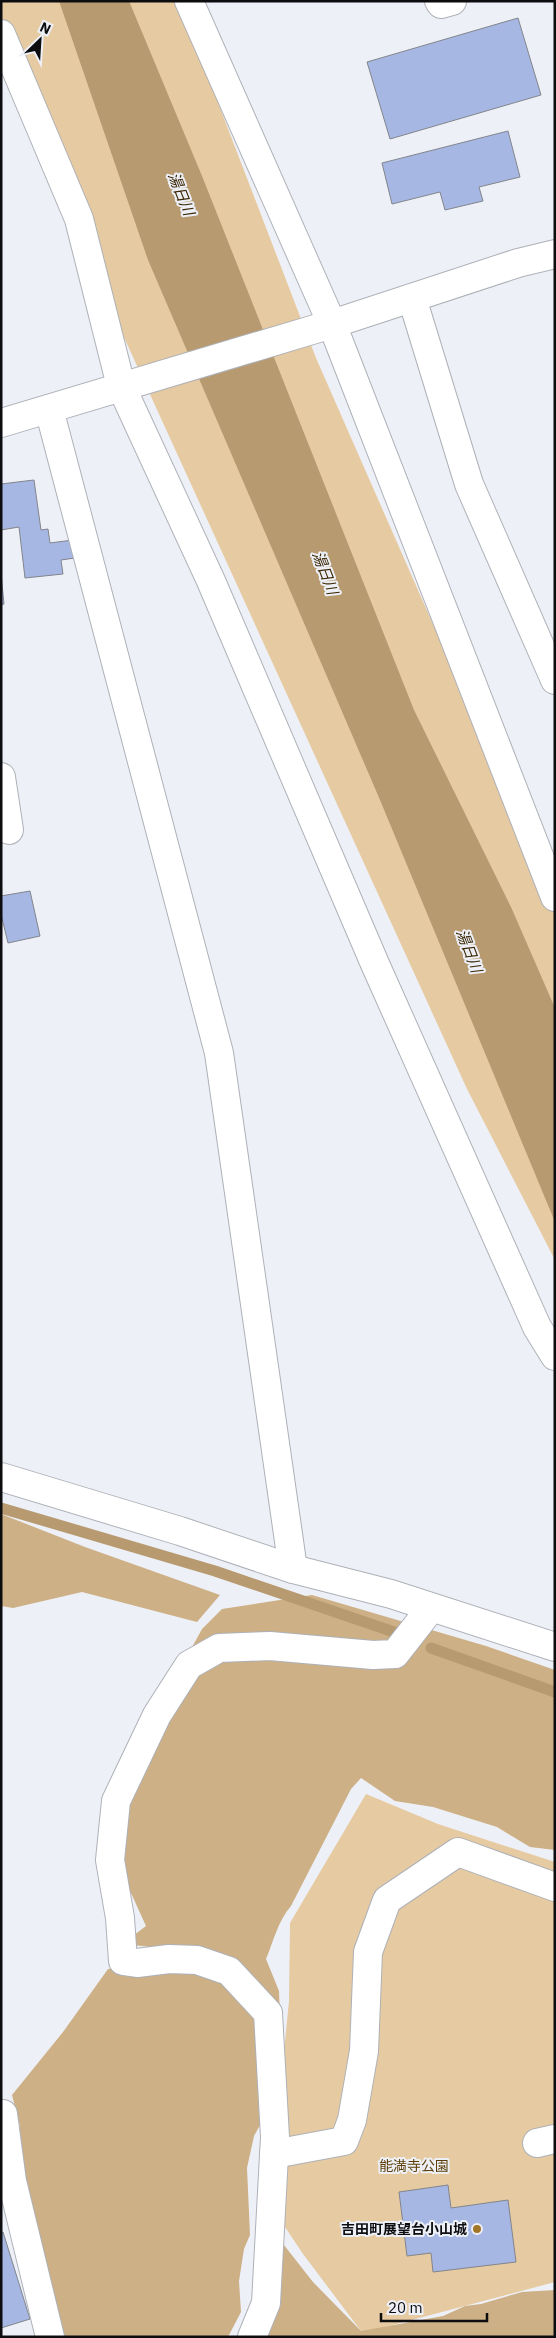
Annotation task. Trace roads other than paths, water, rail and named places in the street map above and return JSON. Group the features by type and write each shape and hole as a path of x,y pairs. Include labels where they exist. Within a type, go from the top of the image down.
{"street":[{"path":"189,1 332,324 555,897"},
{"path":"439,1 440,4 452,1"},
{"path":"1,34 79,219 121,386 212,581 375,964 533,1318 555,1356"},
{"path":"1,422 332,324 518,263 555,254"},
{"path":"412,298 470,484 555,680"},
{"path":"49,409 219,1053 293,1569"},
{"path":"1,776 10,830"},
{"path":"1,1477 180,1531 293,1569 358,1585 555,1647"},
{"path":"252,2337 266,2302 274,2154 268,2013 229,1971 197,1960 169,1959 137,1963 123,1960 120,1918 110,1860 116,1801 156,1715 189,1665 218,1648 270,1646 373,1655 395,1654 431,1608"},
{"path":"274,2154 344,2142 352,2120 364,2052 368,1952 387,1900 458,1852 555,1887"},
{"path":"1,2114 3,2114 12,2180 50,2337"}],"water":[{"name":"湯日川","path":"59,1 129,1 202,176 414,710 511,907 555,1008 555,1222 380,800 148,260"}],"waterway":[{"path":"1,1508 215,1571 394,1632"},
{"path":"431,1648 555,1692"}],"place":[{"name":"吉田町展望台小山城","path":"477,2229"}],"park label":[{"name":"能満寺公園","path":"414,2166"}]}
